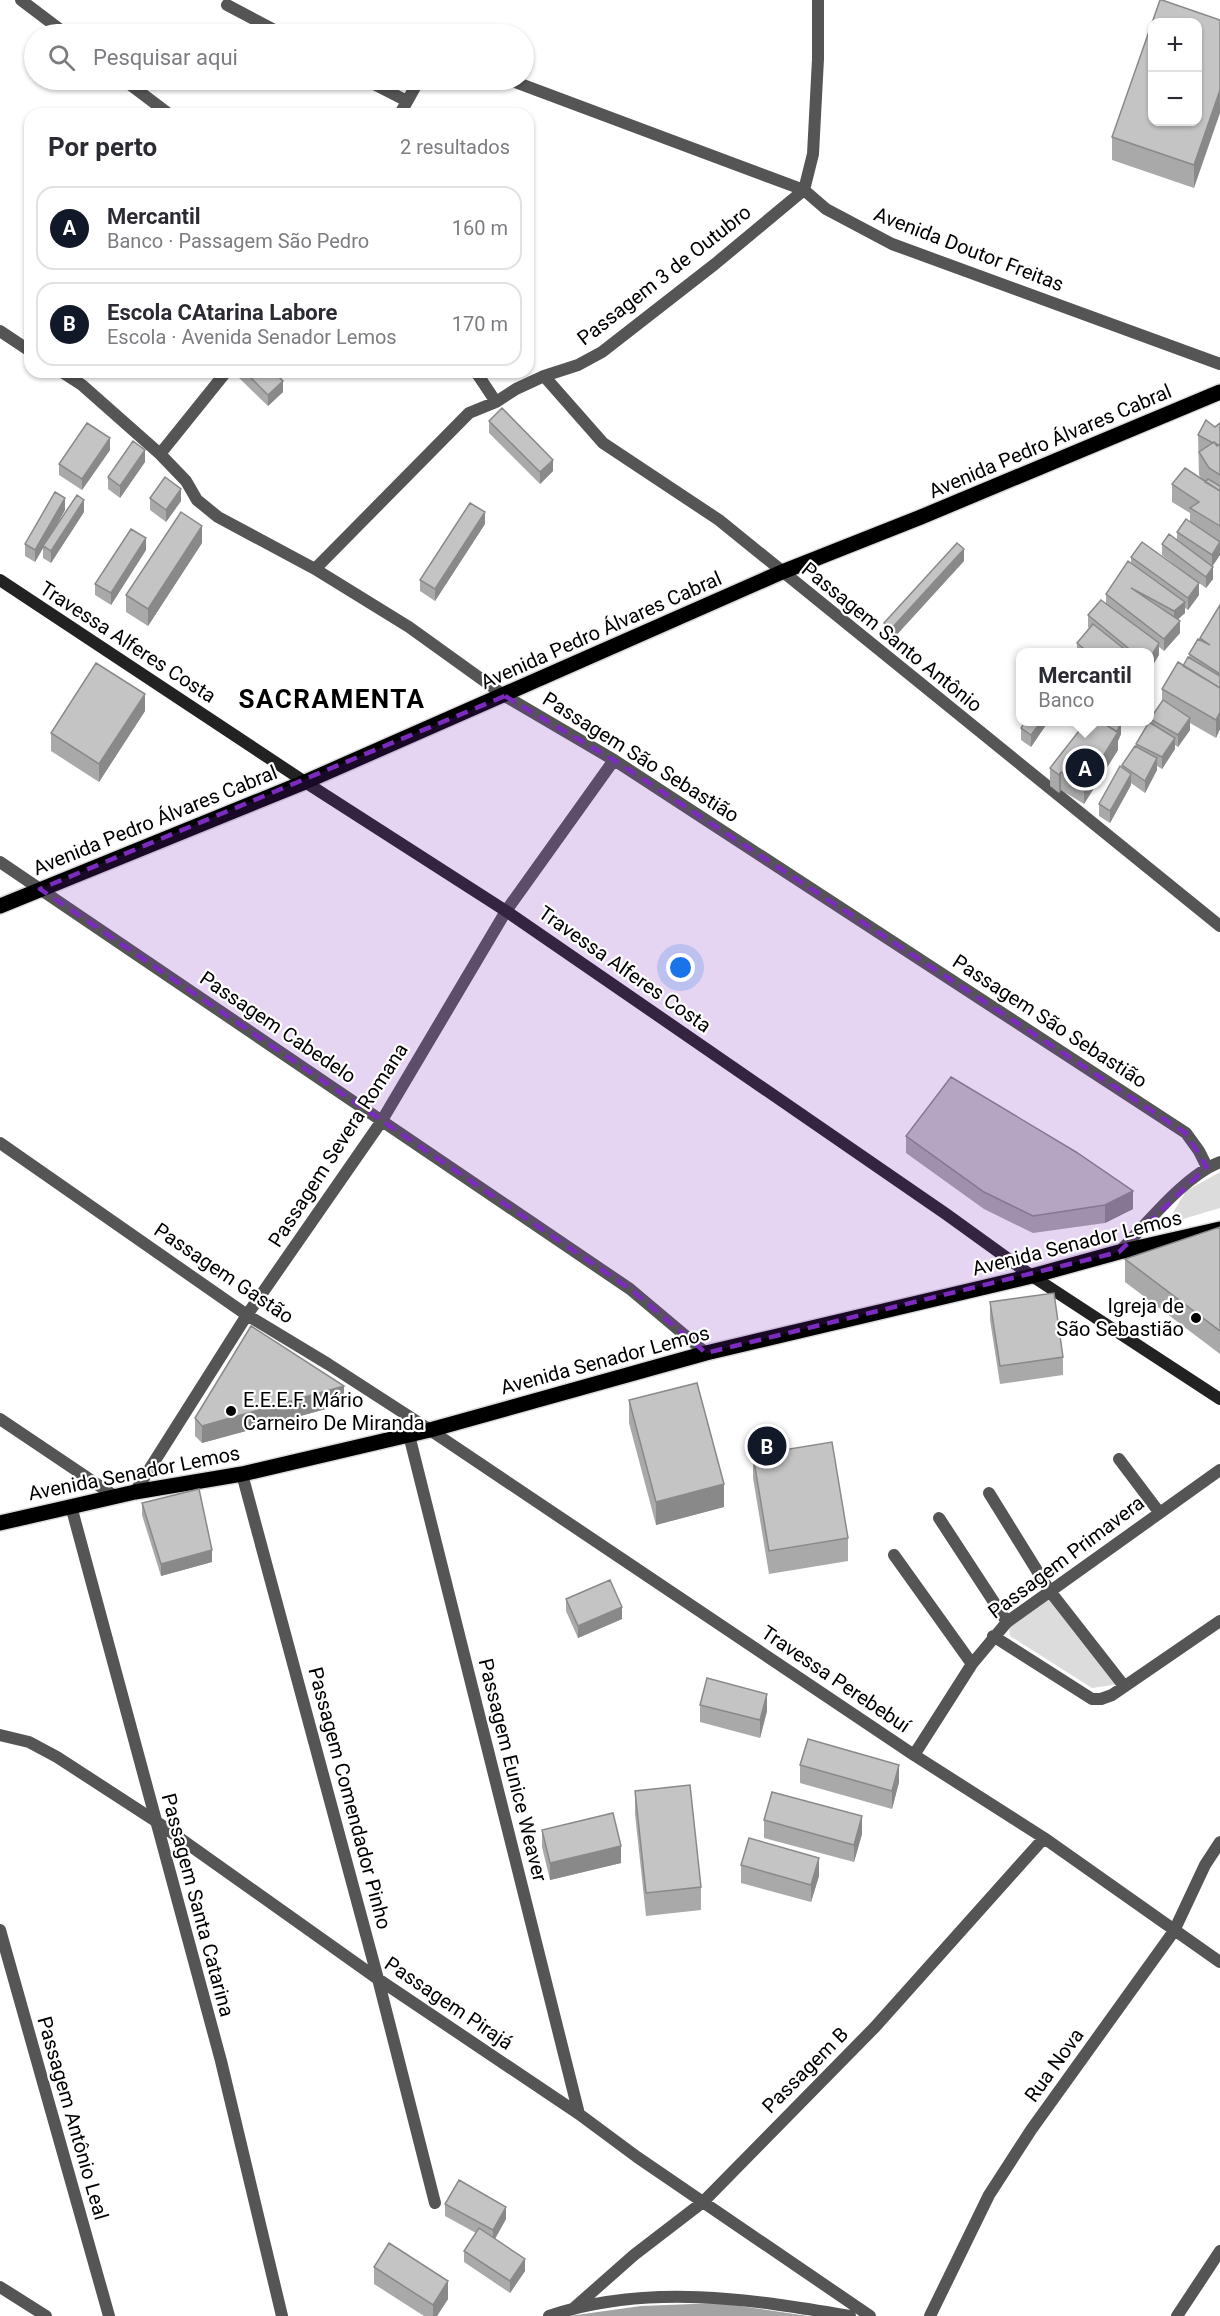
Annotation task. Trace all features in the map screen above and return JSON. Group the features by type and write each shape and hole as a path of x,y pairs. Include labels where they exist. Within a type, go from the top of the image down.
{"main road":[{"name":"Avenida Pedro Álvares Cabral","path":"0,906 305,782 505,696 782,572 921,517 1220,392"},
{"name":"Avenida Senador Lemos","path":"0,1523 135,1492 242,1474 430,1430 706,1353 1220,1229"}],"street":[{"path":"21,0 53,24"},
{"path":"804,190 813,154 815,134 818,0"},
{"path":"227,5 263,24"},
{"name":"Avenida Doutor Freitas","path":"534,89 804,190 826,209 892,244 1220,364"},
{"path":"137,90 161,108"},
{"path":"386,90 407,101"},
{"path":"403,108 413,90"},
{"name":"Passagem 3 de Outubro","path":"315,569 469,413 496,402 516,389 544,376 578,365 602,352 715,264 804,190"},
{"path":"0,331 24,347"},
{"name":"Passagem Santo Antônio","path":"544,376 603,443 719,520 1094,818 1219,922"},
{"name":"Passagem São Sebastião","path":"71,378 160,454 186,481 197,500 218,518 315,569 409,627 505,696 614,760 1186,1133 1207,1167"},
{"path":"160,454 221,378"},
{"path":"480,378 496,402"},
{"name":"Travessa Alferes Costa","path":"0,580 305,782 507,911 946,1214 1032,1276 1220,1399"},
{"name":"Passagem Severa Romana","path":"135,1492 247,1314 381,1122 507,911 614,760"},
{"name":"Passagem Cabedelo","path":"0,862 630,1289 706,1353"},
{"name":"Passagem Gastão","path":"0,1143 247,1314 430,1430"},
{"path":"1119,1252 1191,1179 1207,1167 1220,1162"},
{"path":"0,1419 116,1497"},
{"name":"Travessa Perebebuí","path":"430,1430 914,1755 1044,1838 1220,1962"},
{"name":"Passagem Eunice Weaver","path":"409,1435 579,2114"},
{"path":"1119,1459 1159,1512"},
{"name":"Passagem Primavera","path":"914,1755 972,1664 1006,1622 1220,1470"},
{"name":"Passagem Comendador Pinho","path":"242,1474 378,1979 435,2203"},
{"path":"989,1493 1049,1590 1124,1686"},
{"name":"Passagem Santa Catarina","path":"70,1506 221,2061 282,2316"},
{"path":"939,1518 1006,1622"},
{"path":"894,1555 972,1664"},
{"path":"993,1636 1092,1699 1106,1698 1220,1621"},
{"name":"Passagem Pirajá","path":"0,1735 29,1742 57,1757 154,1820 378,1979 579,2114 870,2316"},
{"name":"Passagem B","path":"574,2308 634,2255 703,2202 875,2026 1044,1838"},
{"name":"Rua Nova","path":"930,2316 989,2195 1031,2130 1174,1931 1205,1865 1220,1842"},
{"name":"Passagem Antônio Leal","path":"0,1930 109,2316"},
{"path":"1177,2316 1218,2258"},
{"path":"0,2287 46,2316"},
{"path":"549,2316 574,2308 654,2296 737,2299 850,2316"}],"highlighted area":[{"path":"505,696 614,760 1186,1133 1207,1167 1119,1252 706,1353 630,1289 40,889"}],"shaded area":[{"path":"1220,1172 1220,1208 1166,1224 1186,1191"},
{"path":"1048,1598 1120,1684 1092,1688 1010,1636 1009,1627"},
{"path":"719,2303 808,2316 569,2316 641,2306"}],"building":[{"path":"1160,0 1162,0 1220,20 1220,90 1194,165 1112,137 1148,34 1148,126 1202,126 1202,18 1153,18"},
{"path":"251,378 280,378 283,381 268,395"},
{"path":"502,408 553,460 540,472 489,421"},
{"path":"1206,420 1215,427 1220,423 1220,444 1198,435"},
{"path":"87,423 110,438 82,479 59,464"},
{"path":"133,441 145,450 120,486 108,477"},
{"path":"1214,442 1217,446 1220,444 1220,475 1209,468 1199,452"},
{"path":"1185,468 1220,491 1220,526 1190,508 1199,502 1172,484"},
{"path":"165,477 181,489 166,510 150,498"},
{"path":"1208,479 1220,486 1220,491 1205,482"},
{"path":"55,492 65,498 35,550 25,544"},
{"path":"77,495 84,500 51,551 43,546"},
{"path":"470,503 485,512 435,589 420,580"},
{"path":"181,512 202,526 148,609 126,595"},
{"path":"1186,519 1220,542 1212,555 1177,532"},
{"path":"131,529 146,538 111,593 95,584"},
{"path":"1169,534 1213,567 1206,577 1162,544"},
{"path":"1142,542 1199,583 1188,598 1131,557"},
{"path":"957,543 964,549 891,629 884,623"},
{"path":"1128,561 1185,602 1174,611 1131,588 1180,621 1164,639 1106,594"},
{"path":"1101,600 1159,643 1154,652 1154,648 1128,648 1088,615"},
{"path":"1220,605 1220,674 1189,654 1198,639 1210,645 1200,638"},
{"path":"1093,624 1123,648 1083,648 1077,643"},
{"path":"1188,657 1220,676 1220,688 1183,666"},
{"path":"1178,662 1220,688 1220,712 1216,720 1162,689"},
{"path":"96,663 145,694 99,764 51,733"},
{"path":"1163,700 1190,718 1178,735 1154,721 1154,713"},
{"path":"1154,725 1175,738 1162,757 1136,744 1147,726"},
{"path":"1022,726 1038,726 1031,735 1021,728"},
{"path":"1083,726 1108,726 1118,732 1084,787 1061,772 1059,775 1050,768"},
{"path":"1107,726 1119,726 1117,732"},
{"path":"1135,746 1157,758 1145,781 1122,765"},
{"path":"1120,766 1131,774 1110,811 1099,804"},
{"path":"951,1077 1076,1152 1133,1191 1105,1205 1033,1216 984,1192 906,1136"},
{"name":"Igreja de São Sebastião","path":"1220,1227 1220,1331 1125,1259"},
{"path":"1054,1293 1063,1357 1000,1366 990,1302"},
{"path":"251,1326 344,1386 202,1426 195,1418"},
{"path":"697,1383 724,1484 656,1502 629,1400"},
{"path":"832,1442 848,1538 769,1551 753,1455"},
{"path":"199,1489 212,1550 161,1564 142,1503"},
{"path":"610,1580 622,1607 578,1626 566,1599"},
{"path":"707,1678 767,1694 760,1720 700,1705"},
{"path":"808,1739 899,1765 892,1791 800,1765"},
{"path":"690,1785 701,1887 646,1893 635,1791"},
{"path":"772,1792 862,1816 854,1845 764,1820"},
{"path":"613,1813 621,1846 550,1863 542,1830"},
{"path":"749,1838 819,1858 811,1885 741,1865"},
{"path":"459,2180 506,2207 493,2230 445,2204"},
{"path":"479,2228 525,2259 510,2281 464,2251"},
{"path":"389,2243 448,2281 433,2305 374,2267"}],"place":[{"name":"Mercantil","path":"1085,768"},
{"name":"Igreja de São Sebastião","path":"1196,1318"},
{"name":"E.E.E.F. Mário Carneiro De Miranda","path":"231,1411"},
{"name":"Escola CAtarina Labore","path":"767,1446"}],"district":[{"name":"SACRAMENTA","path":"332,699"}]}
